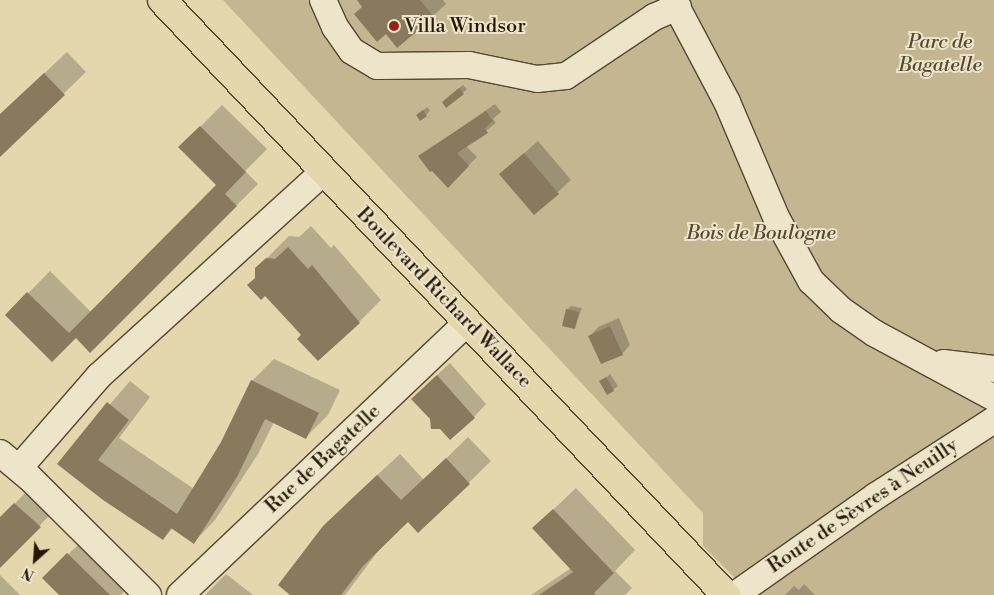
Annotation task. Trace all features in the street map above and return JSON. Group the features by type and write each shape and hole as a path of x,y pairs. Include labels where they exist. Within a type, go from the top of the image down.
{"main road":[{"name":"Boulevard Richard Wallace","path":"162,0 726,595"}],"street":[{"path":"323,0 335,27 352,51 377,66 469,65 538,79 566,76 675,4 727,102 778,219 811,281 840,310 874,333 932,362 994,398"},
{"path":"148,595 9,461 99,376 323,172"},
{"name":"Rue de Bagatelle","path":"180,595 467,323"},
{"path":"932,362 994,369"},
{"name":"Route de Sèvres à Neuilly","path":"735,595 868,501 994,420"}],"green space":[{"name":"Bois de Boulogne","path":"223,0 994,0 994,595 752,595 703,546 703,513"}],"building":[{"name":"Villa Windsor","path":"357,0 420,0 434,17 397,48 386,34 377,42 354,14 362,7"},
{"path":"44,73 65,95 0,157 0,114"},
{"path":"459,88 464,94 446,108 442,102"},
{"path":"423,110 427,116 420,121 416,115"},
{"path":"486,111 493,121 485,128 488,133 457,153 469,166 448,188 432,171 430,172 418,156"},
{"path":"200,126 246,172 225,194 237,206 90,353 76,338 52,362 5,315 27,292 69,333 216,185 178,147"},
{"path":"524,153 559,194 534,215 499,174"},
{"path":"288,247 308,269 312,265 360,323 318,361 297,339 301,335 265,296 261,300 247,285 255,278 255,268 266,258 275,259"},
{"path":"566,309 579,312 575,329 562,326"},
{"path":"610,326 623,355 601,364 588,336"},
{"path":"437,375 475,418 450,440 440,429 431,429 430,419 411,399"},
{"path":"606,377 614,391 607,395 599,381"},
{"path":"251,380 319,413 306,439 265,419 237,477 194,544 171,528 163,540 103,500 57,464 107,402 129,420 98,460 177,514 221,442"},
{"path":"446,458 470,484 418,533 408,522 363,566 341,595 290,595 278,585 323,526 377,475 401,500"},
{"path":"14,503 41,527 0,568 0,517"},
{"path":"553,509 614,573 594,593 596,595 539,595 573,572 532,528"},
{"path":"67,553 110,595 59,595 42,578"}],"place":[{"name":"Villa Windsor","path":"394,26"}],"park label":[{"name":"Parc de Bagatelle","path":"940,54"}]}
